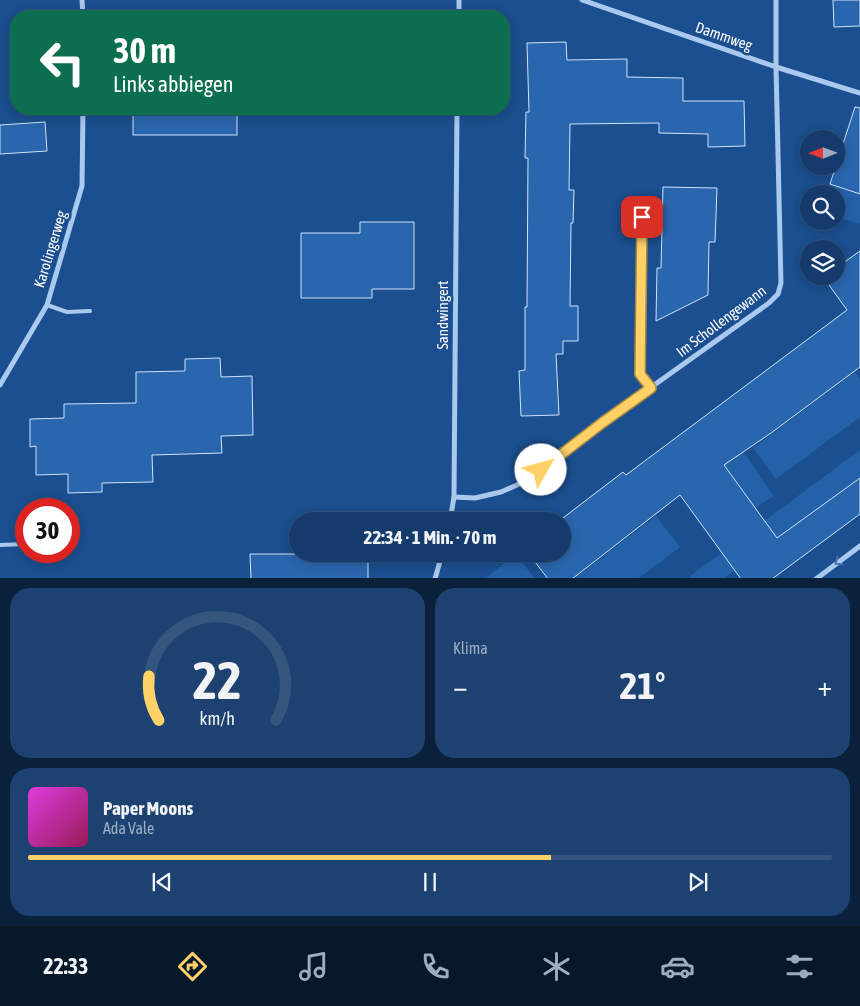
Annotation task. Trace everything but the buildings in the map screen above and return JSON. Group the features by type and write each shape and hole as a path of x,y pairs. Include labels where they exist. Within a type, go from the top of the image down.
{"street":[{"name":"Dammweg","path":"582,0 776,67 860,93"},
{"name":"Im Schollengewann","path":"454,497 475,498 501,492 526,481 602,423 769,303 778,294 781,283 776,0"},
{"name":"Karolingerweg","path":"0,385 47,305 82,186 83,115"},
{"name":"Sandwingert","path":"452,512 454,497 457,115"},
{"path":"816,578 860,546"},
{"path":"435,578 440,562"}],"lane":[{"path":"642,217 640,374 651,388"},
{"path":"47,305 67,312 90,311"},
{"path":"0,544 15,544"}],"shaded area":[{"path":"845,189 860,194 860,224 845,220"},
{"path":"855,372 860,379 860,417 776,479 753,448"},
{"path":"714,410 774,496 755,508 695,423"},
{"path":"860,450 860,478 724,578 687,578"},
{"path":"656,516 680,547 639,578 575,578"},
{"path":"506,562 522,562 534,578 486,578"}],"route":[{"path":"541,470 651,388 640,374 642,217"}]}
